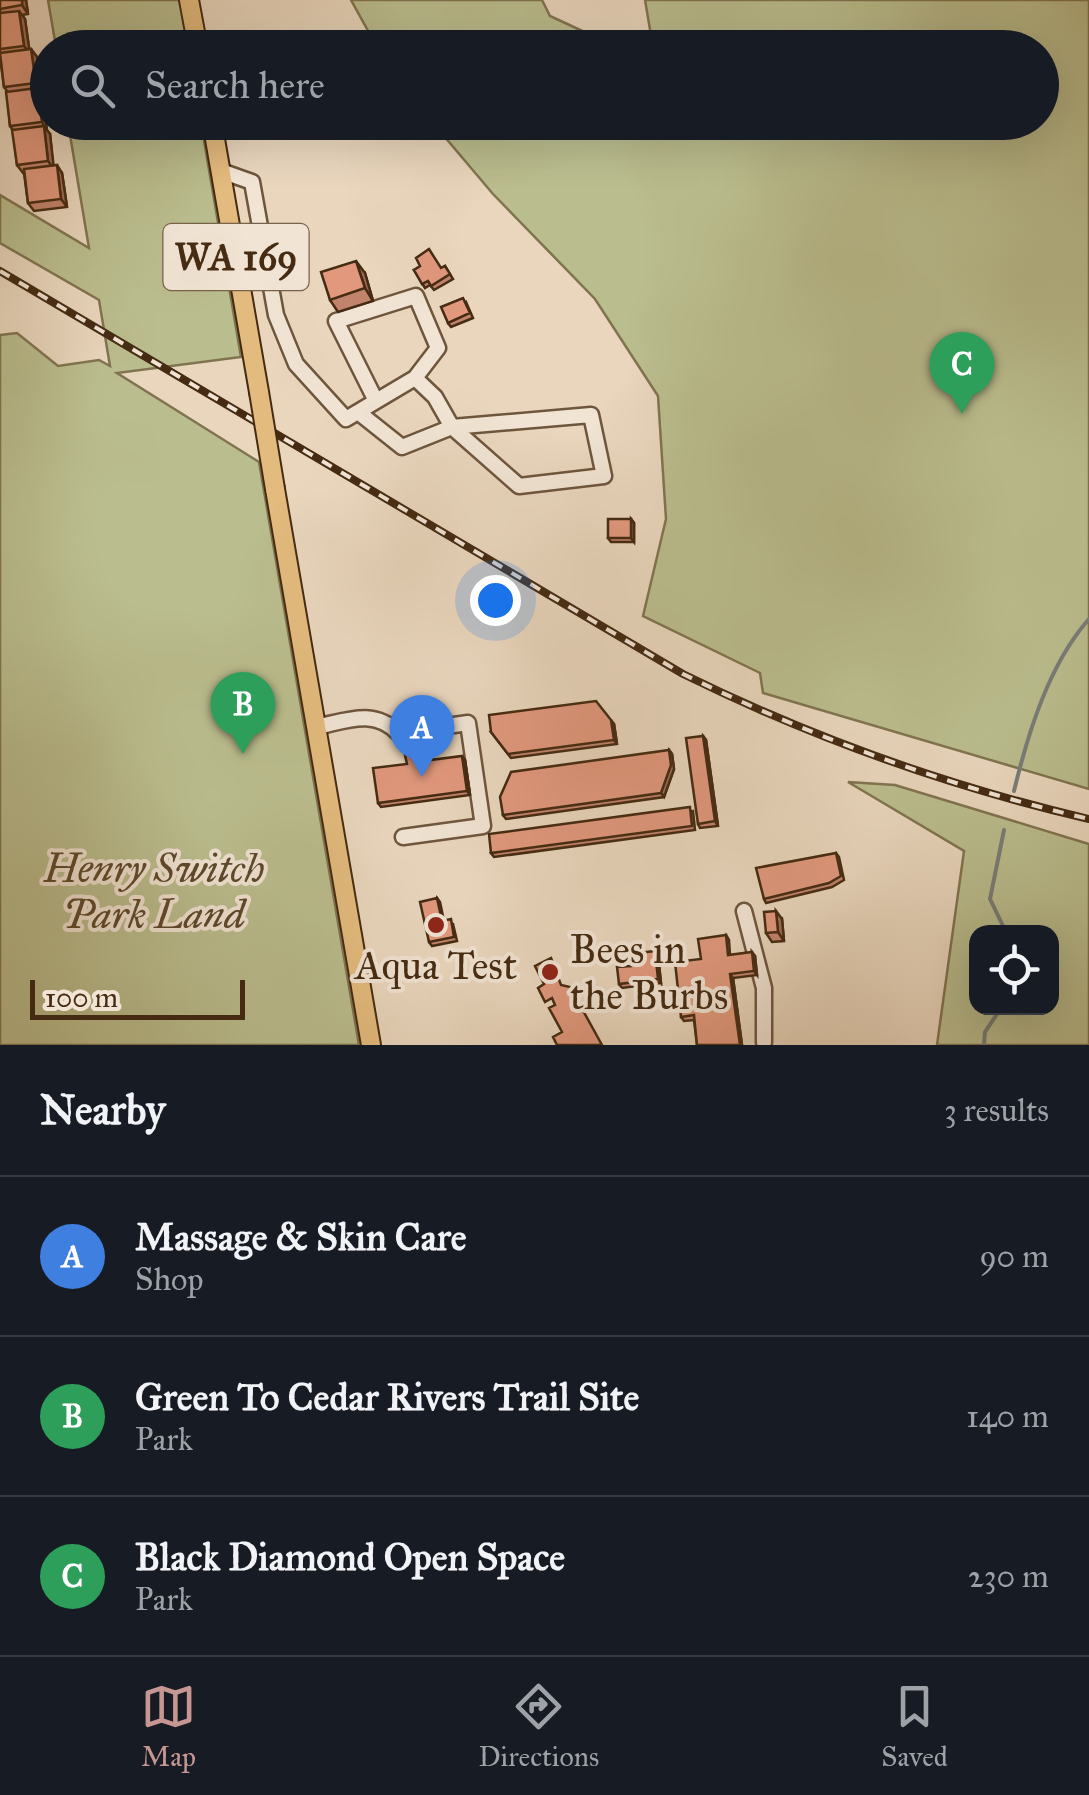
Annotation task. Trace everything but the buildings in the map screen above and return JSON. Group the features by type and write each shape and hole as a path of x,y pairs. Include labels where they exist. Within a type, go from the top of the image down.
{"main road":[{"path":"189,0 195,30"},
{"name":"WA 169","path":"215,140 371,1045"}],"lane":[{"path":"221,170 252,182 276,315 296,364 346,420 358,412 376,402 415,378 438,348 416,296 336,321 376,402"},
{"path":"358,412 402,447 452,427 591,415 604,476 520,486 452,427 435,397 415,378"},
{"path":"316,727 369,716 388,723 398,733 468,723 484,826 403,836"},
{"path":"744,911 764,988 764,1042"}],"green space":[{"path":"48,0 181,0 186,30 53,30"},
{"path":"351,0 542,0 550,16 580,30 368,30"},
{"path":"645,0 1089,0 1089,789 763,693 760,673 643,616 666,519 658,396 595,299 493,194 447,140 1059,140 1059,30 650,30"},
{"name":"Henry Switch Park Land","path":"71,140 204,140 241,357 117,373 259,462 359,1045 0,1045 0,335 17,333 58,366 99,360 110,366 99,300 0,243 0,195 89,248"},
{"path":"848,782 895,785 1089,844 1089,1045 937,1045 964,851"}],"waterway":[{"path":"1014,791 1033,723 1051,678 1089,619"},
{"path":"1003,925 990,899 1004,830"},
{"path":"984,1045 985,1032 996,1015"}],"railway":[{"path":"0,271 683,674 781,719 881,758 1089,819"}],"place":[{"name":"Black Diamond Open Space","path":"962,414"},
{"name":"Green To Cedar Rivers Trail Site","path":"243,754"},
{"name":"Massage & Skin Care","path":"422,777"},
{"name":"Aqua Test","path":"436,925"},
{"name":"Bees in the Burbs","path":"550,972"}]}
